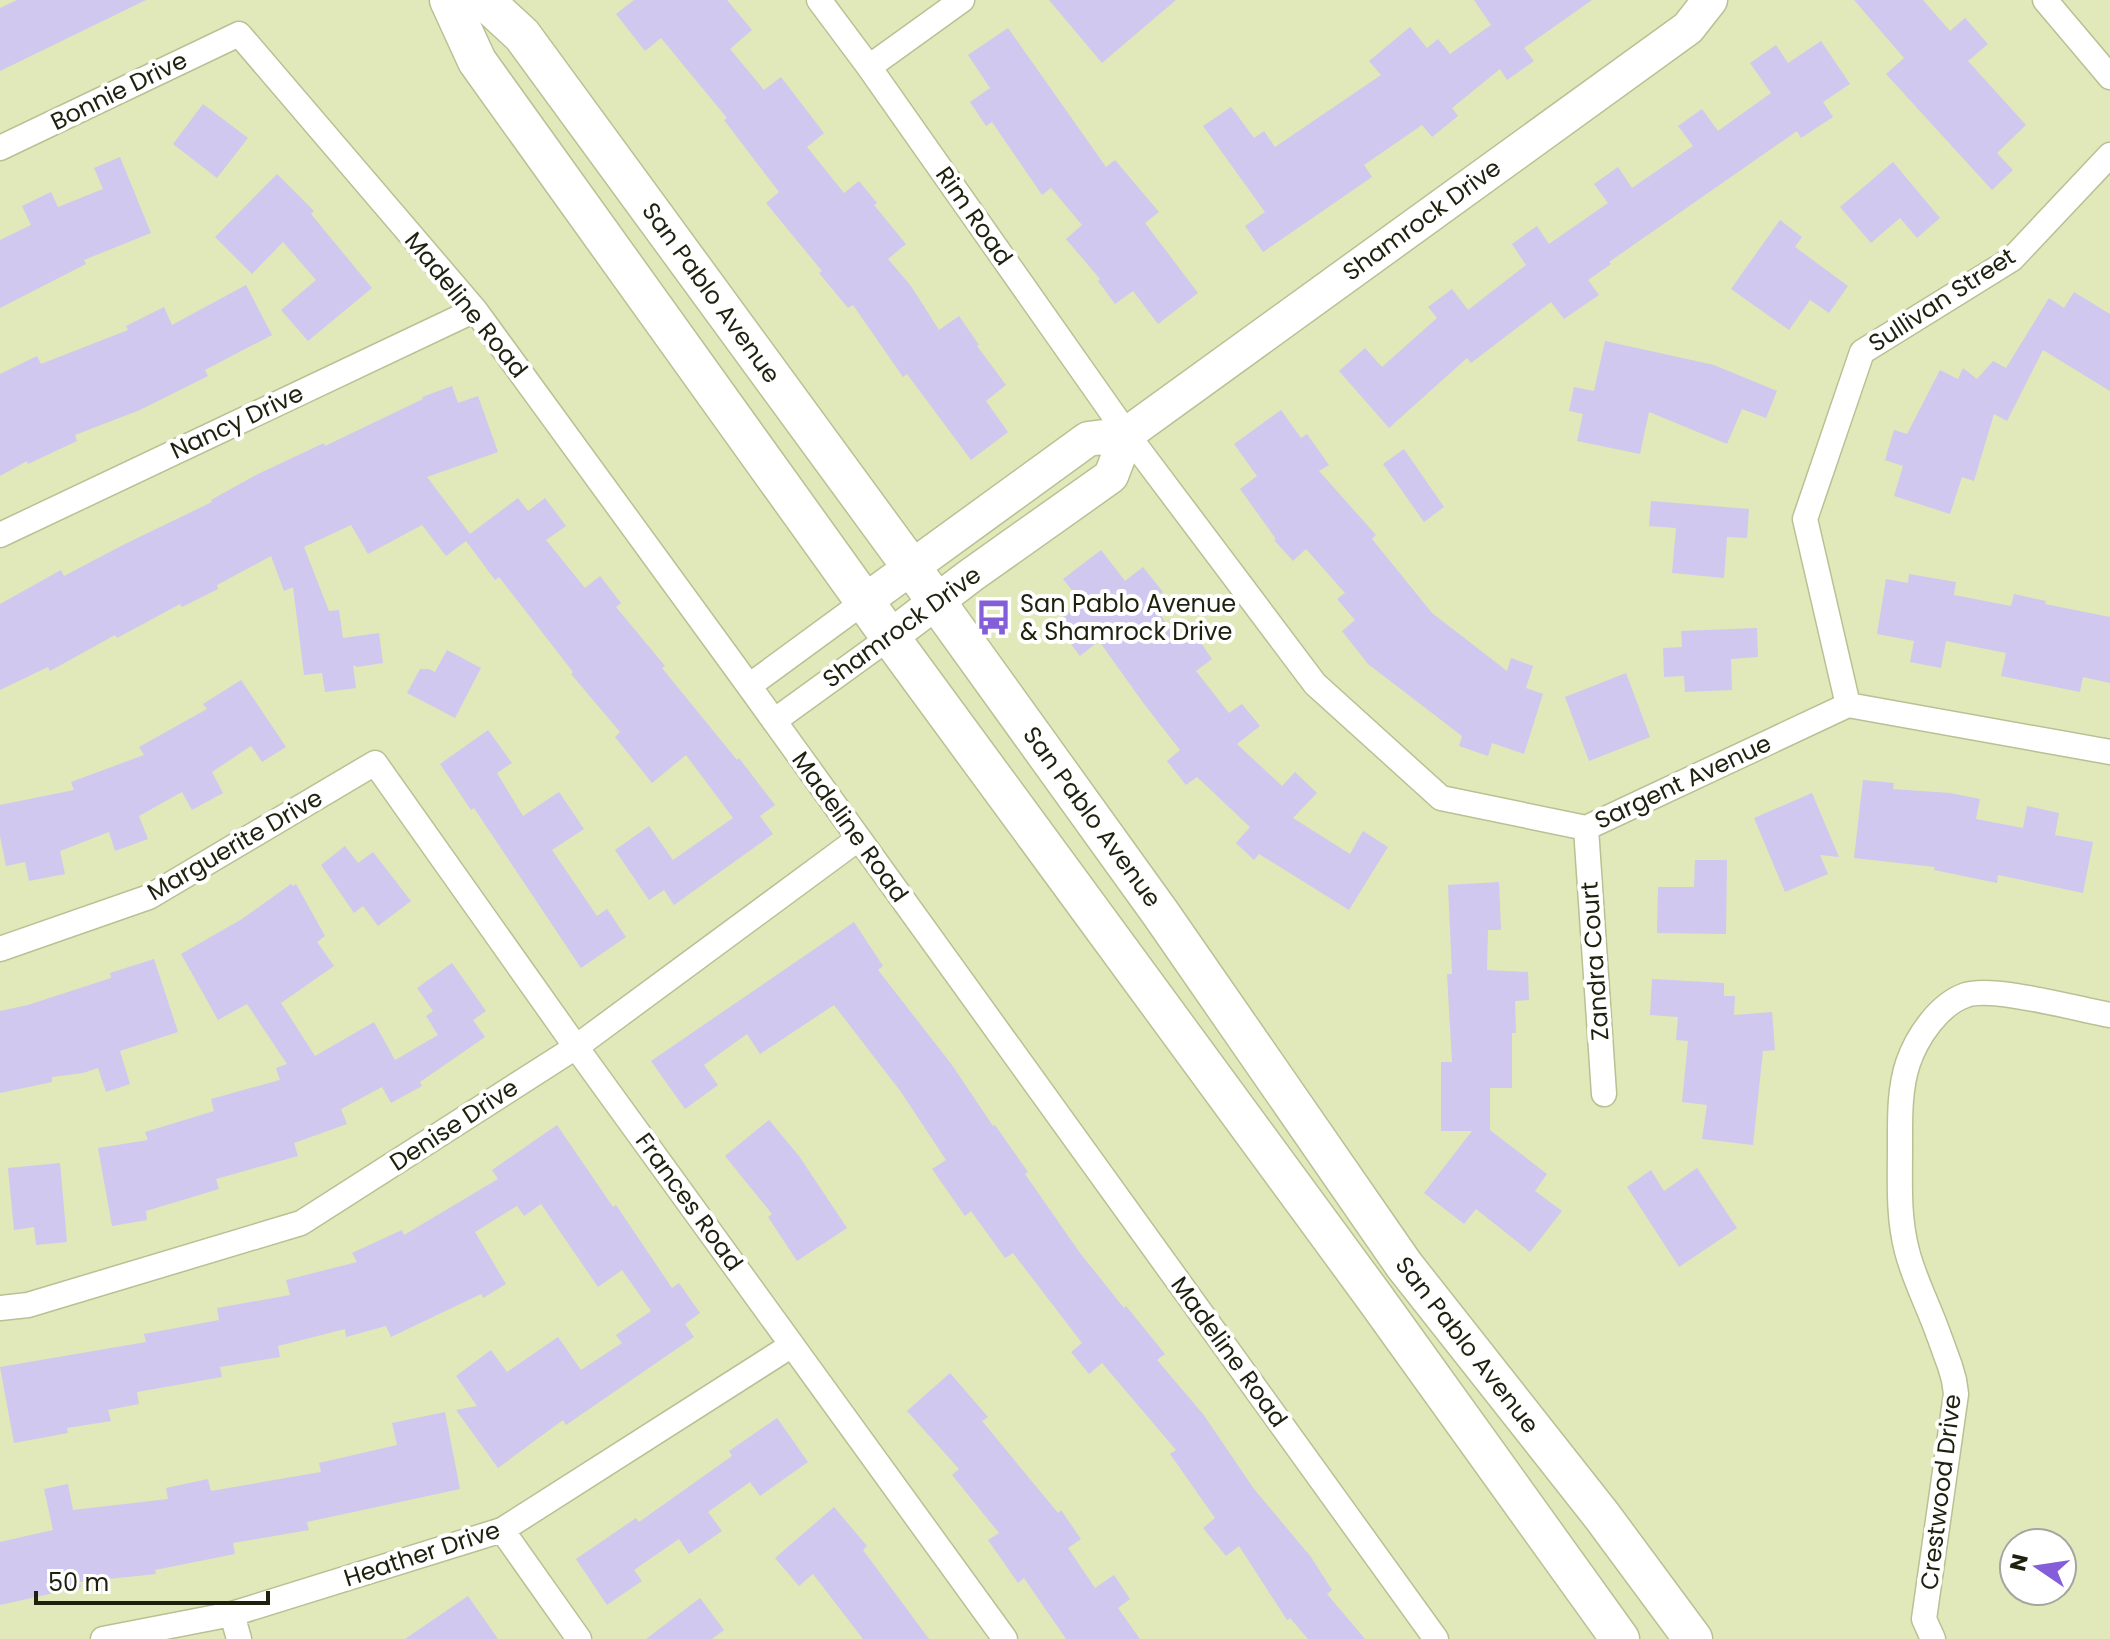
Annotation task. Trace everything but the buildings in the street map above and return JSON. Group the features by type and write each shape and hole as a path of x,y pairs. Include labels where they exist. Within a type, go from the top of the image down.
{"main road":[{"name":"San Pablo Avenue","path":"449,0 477,61 890,637 1375,1298 1620,1639"},
{"name":"San Pablo Avenue","path":"484,0 522,35 912,568 1161,914 1404,1265 1602,1516 1693,1639"}],"street":[{"name":"Rim Road","path":"819,0 1127,434"},
{"path":"869,67 962,0"},
{"name":"Shamrock Drive","path":"749,686 1088,439 1127,434 1688,28 1710,0"},
{"path":"2045,0 2110,77"},
{"name":"Bonnie Drive","path":"0,148 239,34"},
{"name":"Madeline Road","path":"239,34 475,310 1436,1639"},
{"name":"Sullivan Street","path":"1848,705 1805,519 1862,352 2012,259 2110,155"},
{"name":"Nancy Drive","path":"0,535 475,310"},
{"name":"Shamrock Drive","path":"774,721 1111,476 1127,434"},
{"name":"Sargent Avenue","path":"1127,434 1315,684 1441,798 1586,828 1848,705"},
{"path":"1848,705 2110,752"},
{"name":"Marguerite Drive","path":"0,949 149,897 375,763"},
{"name":"Frances Road","path":"375,763 576,1047 1005,1639"},
{"name":"Zandra Court","path":"1586,828 1604,1094"},
{"name":"Denise Drive","path":"0,1308 28,1305 301,1223 576,1047 858,839"},
{"name":"Crestwood Drive","path":"1933,1639 1924,1619 1956,1394 1950,1366 1916,1281 1901,1221 1900,1123 1907,1065 1918,1040 1935,1018 1965,995 1983,992 2006,995 2110,1015"},
{"name":"Heather Drive","path":"103,1639 232,1614 502,1530 792,1345"},
{"path":"502,1530 579,1639"},
{"path":"232,1614 239,1639"}],"place":[{"name":"San Pablo Avenue & Shamrock Drive","path":"994,618"}]}
